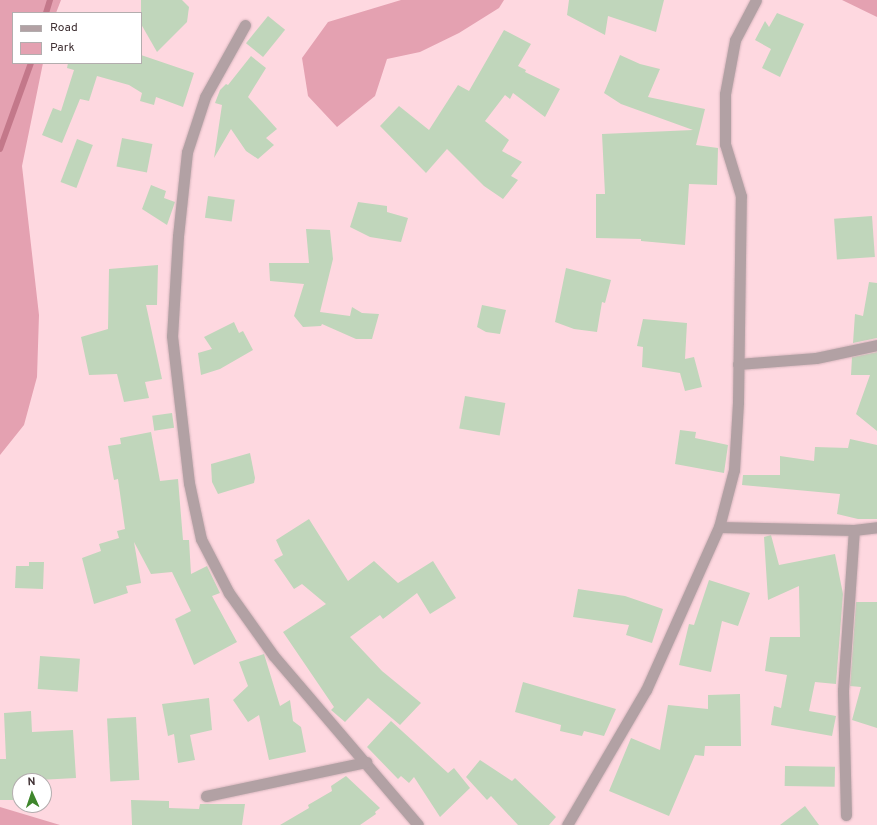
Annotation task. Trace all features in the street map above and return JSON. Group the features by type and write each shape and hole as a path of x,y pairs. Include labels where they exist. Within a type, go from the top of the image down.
{"street":[{"path":"567,825 646,690 719,528 734,470 738,364 741,196 725,144 725,94 735,40 756,0"},
{"path":"245,25 205,97 187,152 178,236 172,336 189,483 201,539 229,593 273,655 366,762 418,825"},
{"path":"738,364 816,358 877,345"},
{"path":"719,528 854,530 877,527"},
{"path":"846,815 843,690 854,530"},
{"path":"206,796 366,762"}],"green space":[{"path":"0,0 61,0 56,12 12,12 12,64 43,64 22,166 39,315 37,377 24,425 0,455"},
{"path":"401,0 504,0 499,8 459,33 420,52 387,59 375,96 337,127 308,96 302,58 328,22"},
{"path":"842,0 877,0 877,17"},
{"path":"0,807 12,811 12,813 20,813 60,825 0,825"}],"building":[{"path":"141,0 182,0 189,7 187,22 157,52 142,26"},
{"path":"569,0 664,0 656,32 608,16 605,35 567,15"},
{"path":"777,13 804,24 780,77 762,68 771,49 755,40 765,21 769,27"},
{"path":"268,16 285,30 263,57 246,43"},
{"path":"504,30 531,44 518,66 526,70 525,72 560,89 545,117 513,93 510,99 505,95 485,121 509,140 502,151 522,162 511,176 518,180 503,199 484,186 447,149 426,173 380,126 399,106 429,130 458,85 469,91"},
{"path":"142,55 194,73 183,107 156,97 154,105 140,101 142,93 129,85 97,76 89,101 80,99 62,143 42,135 53,108 61,111 74,70 67,68 68,64 142,64"},
{"path":"620,55 640,64 660,69 648,97 705,109 696,145 718,148 717,185 689,184 685,245 641,241 641,239 596,238 596,194 605,194 602,134 693,130 621,104 604,93"},
{"path":"251,56 266,68 248,97 277,129 266,138 274,145 258,159 246,151 231,129 214,158 222,105 215,103 220,90 226,84 228,85"},
{"path":"122,138 152,144 147,172 116,166"},
{"path":"77,139 93,145 76,188 61,182"},
{"path":"151,185 166,191 164,198 175,202 167,225 142,209"},
{"path":"208,196 235,200 232,222 205,218"},
{"path":"358,202 387,206 387,212 408,218 401,242 370,237 350,227"},
{"path":"872,216 875,257 837,260 834,219"},
{"path":"306,229 330,230 333,259 320,312 350,316 352,307 362,313 379,314 372,339 356,339 322,324 321,326 303,327 294,316 304,284 270,281 269,263 309,263"},
{"path":"158,265 157,305 146,305 162,379 145,382 149,398 124,402 117,374 89,375 81,337 108,329 109,269"},
{"path":"566,268 611,280 605,303 602,302 597,332 574,329 555,322"},
{"path":"869,282 877,283 877,338 853,343 855,314 863,316"},
{"path":"482,305 506,310 500,334 486,332 477,327"},
{"path":"643,319 687,323 685,359 694,357 702,387 685,391 680,373 642,367 643,347 637,346"},
{"path":"234,322 239,333 243,331 253,350 220,369 201,375 198,353 212,349 204,337"},
{"path":"877,352 877,431 856,414 870,375 851,375 852,357"},
{"path":"465,396 505,403 500,436 459,428"},
{"path":"172,413 174,428 154,431 152,416"},
{"path":"680,430 696,432 695,438 728,445 724,473 675,464"},
{"path":"151,432 160,481 178,479 183,540 189,540 191,574 207,566 220,593 212,596 237,642 194,665 175,619 191,611 172,572 151,574 134,542 141,583 126,586 128,593 94,604 82,558 101,551 99,544 119,538 117,531 125,529 118,479 114,480 108,446 121,444 120,438"},
{"path":"850,439 877,445 877,519 858,519 837,514 840,494 742,485 743,475 780,475 780,456 814,461 815,447 848,448"},
{"path":"250,453 255,478 254,483 218,494 212,482 211,464"},
{"path":"309,519 348,581 374,561 398,583 433,561 456,598 430,614 417,593 383,619 380,615 350,637 382,671 421,703 400,725 368,698 345,722 331,710 334,707 283,632 326,604 302,584 294,589 274,560 283,555 276,540"},
{"path":"771,535 779,565 835,554 843,594 836,684 815,682 809,711 836,716 832,736 771,725 774,706 781,708 787,675 765,671 770,637 800,637 799,586 768,600 764,537"},
{"path":"29,562 44,562 43,589 15,588 16,566 29,566"},
{"path":"709,580 750,593 738,626 722,621 711,672 679,665 689,624 694,625"},
{"path":"578,589 625,596 663,609 652,643 626,635 629,625 573,617"},
{"path":"856,602 877,602 877,728 852,720 861,687 850,686"},
{"path":"264,654 280,706 290,700 293,721 301,727 306,752 269,760 259,715 248,722 233,700 248,686 239,662"},
{"path":"40,656 80,659 78,692 38,689"},
{"path":"523,682 616,709 604,736 584,731 582,736 560,731 561,725 515,712"},
{"path":"740,694 741,746 705,746 704,756 695,755 669,816 609,791 631,738 660,750 668,705 708,709 708,695"},
{"path":"209,698 212,730 190,735 195,760 178,763 174,734 168,736 162,704"},
{"path":"31,711 32,732 73,730 76,778 52,779 52,773 12,773 12,800 0,800 0,759 6,759 4,713"},
{"path":"136,717 139,780 110,781 107,719"},
{"path":"391,721 448,773 454,768 470,788 440,817 414,777 409,783 401,776 398,779 367,747"},
{"path":"480,760 512,781 515,778 556,817 549,825 518,825 491,796 487,800 466,777"},
{"path":"785,766 835,767 835,787 785,786"},
{"path":"346,776 380,808 375,812 376,814 360,825 280,825 309,808 308,805 332,791 331,786"},
{"path":"131,800 169,801 169,808 199,809 200,804 245,804 242,825 132,825"},
{"path":"805,806 819,825 780,825"}],"waterway":[{"path":"46,12 50,0"},
{"path":"0,149 31,64"}]}
